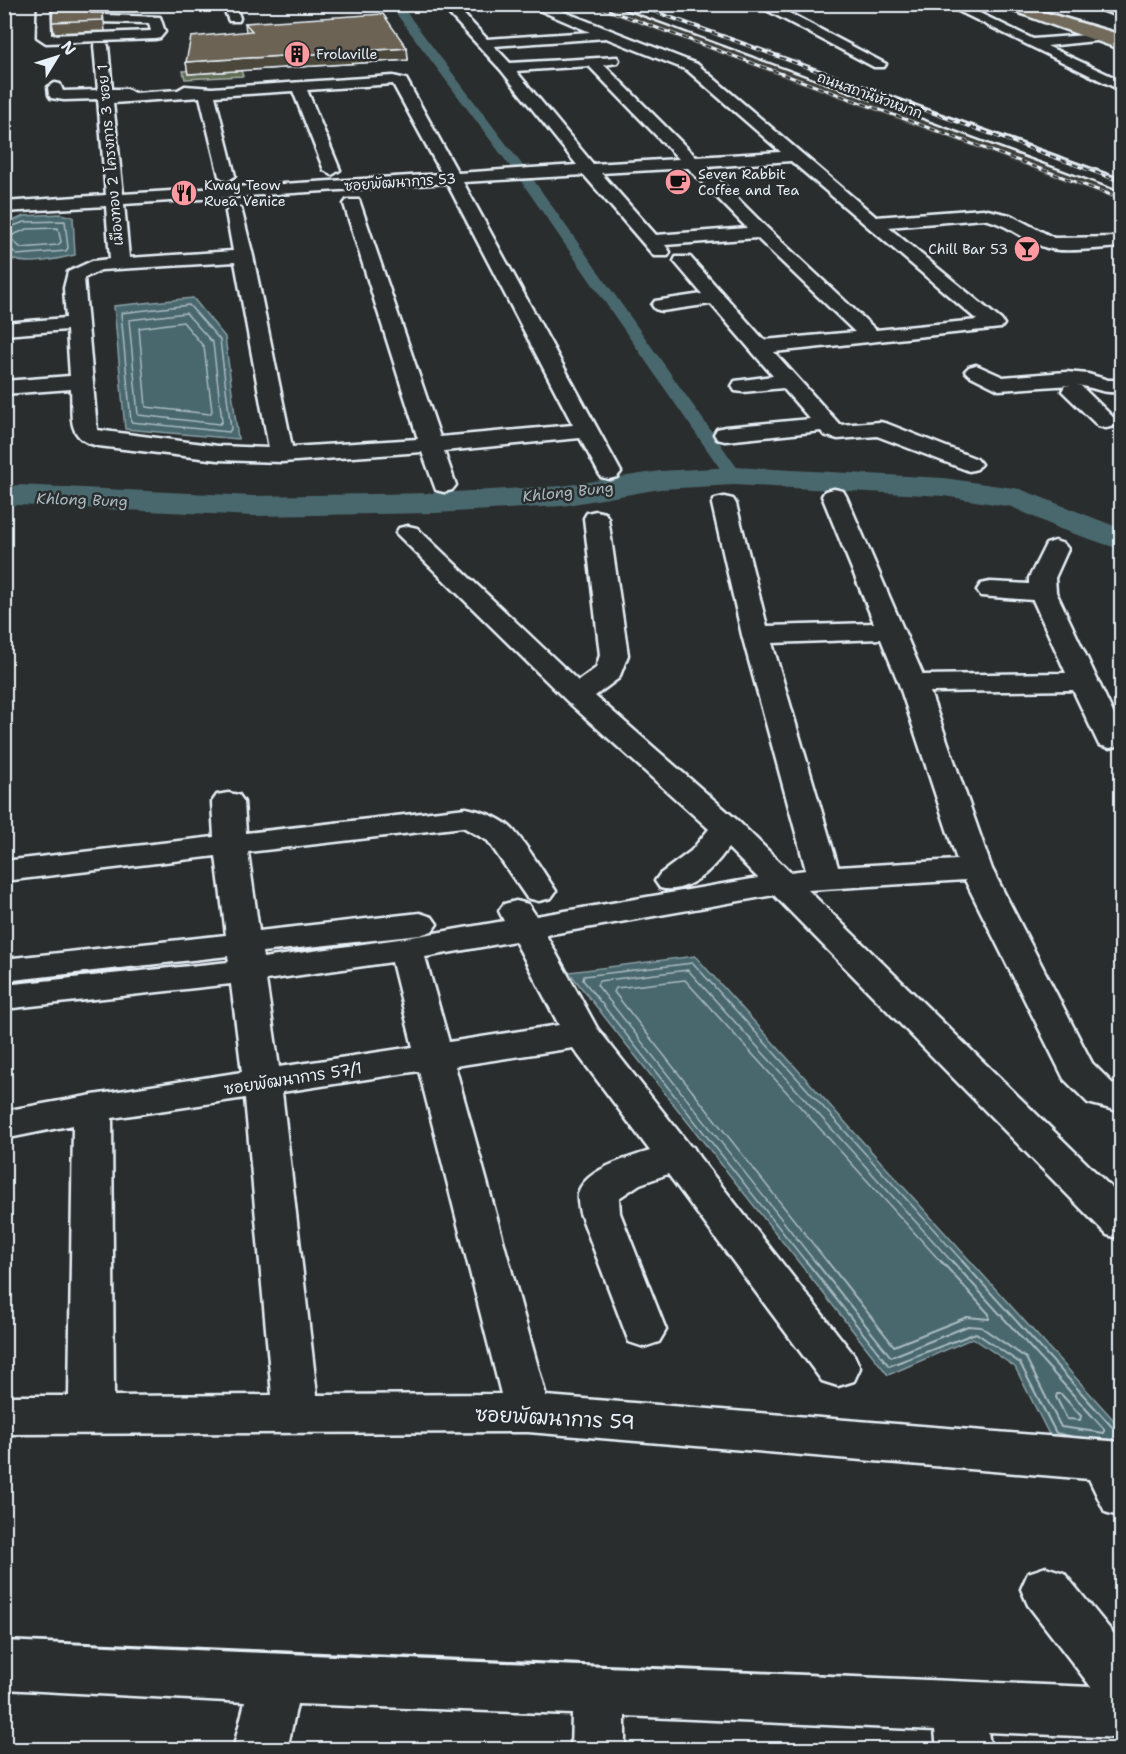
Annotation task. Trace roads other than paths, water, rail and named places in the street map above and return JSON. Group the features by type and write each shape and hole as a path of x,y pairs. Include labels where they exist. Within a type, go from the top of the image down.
{"main road":[{"path":"1000,4 1122,46"},
{"path":"1000,4 1122,39"},
{"path":"1033,4 1122,34"},
{"path":"1087,8 1122,14"},
{"path":"1087,8 1122,24"}],"street":[{"path":"44,4 44,37 46,39 154,35 158,32 155,20 151,19 99,19 96,4"},
{"path":"228,4 234,18"},
{"path":"446,4 506,67 589,170 655,246 760,232"},
{"name":"ถนนสถานีหัวหมาก","path":"619,4 1122,186"},
{"path":"761,4 879,64"},
{"path":"950,4 1122,87"},
{"path":"530,11 562,16 692,67 872,223 994,324 760,347"},
{"path":"463,22 485,21"},
{"path":"483,43 612,34"},
{"path":"1031,43 1095,37"},
{"name":"เมืองทอง 2 โครงการ 3 ซอย 1","path":"101,46 120,263"},
{"path":"506,67 666,56"},
{"path":"592,61 760,232 871,336"},
{"path":"55,87 58,96 105,97 393,80 401,82 609,472"},
{"path":"298,85 332,170"},
{"path":"206,92 221,176 332,170 454,180"},
{"name":"ซอยพัฒนาการ 53","path":"4,207 113,192 454,180 795,156"},
{"path":"441,198 454,180"},
{"path":"113,192 135,182"},
{"path":"375,202 347,204 444,484"},
{"path":"213,213 241,211 244,256 282,455"},
{"path":"872,223 983,214 999,215 1012,220 1042,241 1052,244 1122,242"},
{"path":"115,219 137,218"},
{"path":"244,256 99,265 75,276 80,382 85,430 88,435 98,439 218,453 282,455 586,431"},
{"path":"683,261 819,416 838,432 874,429 891,432 969,464"},
{"path":"662,305 715,298"},
{"path":"4,329 76,323"},
{"path":"976,371 999,384 1066,378 1088,380 1113,387"},
{"path":"743,386 789,381"},
{"path":"4,388 80,382"},
{"path":"1013,397 1113,387"},
{"path":"1073,391 1106,422"},
{"path":"770,411 819,416"},
{"path":"725,435 819,416"},
{"path":"834,496 914,684 976,868 1077,1070 1101,1094 1122,1099"},
{"path":"724,504 756,635 825,878"},
{"path":"577,695 609,672 614,655 596,518"},
{"path":"408,533 577,695 726,827 1122,1224"},
{"path":"1054,549 1042,578 1043,592 1110,739"},
{"path":"990,590 1043,592"},
{"path":"756,635 890,631"},
{"path":"914,684 1082,681"},
{"path":"228,802 231,845 262,1082 296,1414"},
{"path":"4,871 466,817 484,824 499,834 527,910 582,1034 838,1368"},
{"path":"672,881 702,861 713,849 726,827"},
{"path":"4,970 406,949 527,910 672,881 774,875 825,878 976,868"},
{"path":"4,997 246,957 389,929 774,875"},
{"path":"406,949 528,1413"},
{"name":"ซอยพัฒนาการ 57/1","path":"4,1125 93,1108 582,1034"},
{"path":"91,1415 93,1108"},
{"path":"644,1330 600,1214 598,1194 610,1180 632,1170 679,1158"},
{"name":"ซอยพัฒนาการ 59","path":"4,1415 528,1413 1115,1473"},
{"path":"1046,1589 1122,1685"},
{"path":"4,1665 277,1679 599,1690 962,1728 1122,1713"},
{"path":"260,1749 277,1679"},
{"path":"598,1749 599,1690"}],"water":[{"path":"60,214 73,217 75,255 34,262 17,261 10,258 5,247 6,224 24,216"},
{"path":"193,298 225,337 238,439 125,429 114,306"},
{"path":"695,956 1121,1428 1121,1450 1052,1440 1015,1367 973,1338 888,1375 569,972"}],"waterway":[{"path":"394,4 526,178 734,476"},
{"name":"Khlong Bung","path":"4,497 18,495 254,506 435,503 562,496 660,480 734,476 944,487 1020,499 1072,522 1122,540"}],"railway":[{"path":"592,4 1122,199"},
{"path":"633,4 1122,182"}],"place":[{"name":"Frolaville","path":"297,54"},
{"name":"Seven Rabbit Coffee and Tea","path":"678,182"},
{"name":"Kway Teow Ruea Venice","path":"184,193"},
{"name":"Chill Bar 53","path":"1027,249"}]}
